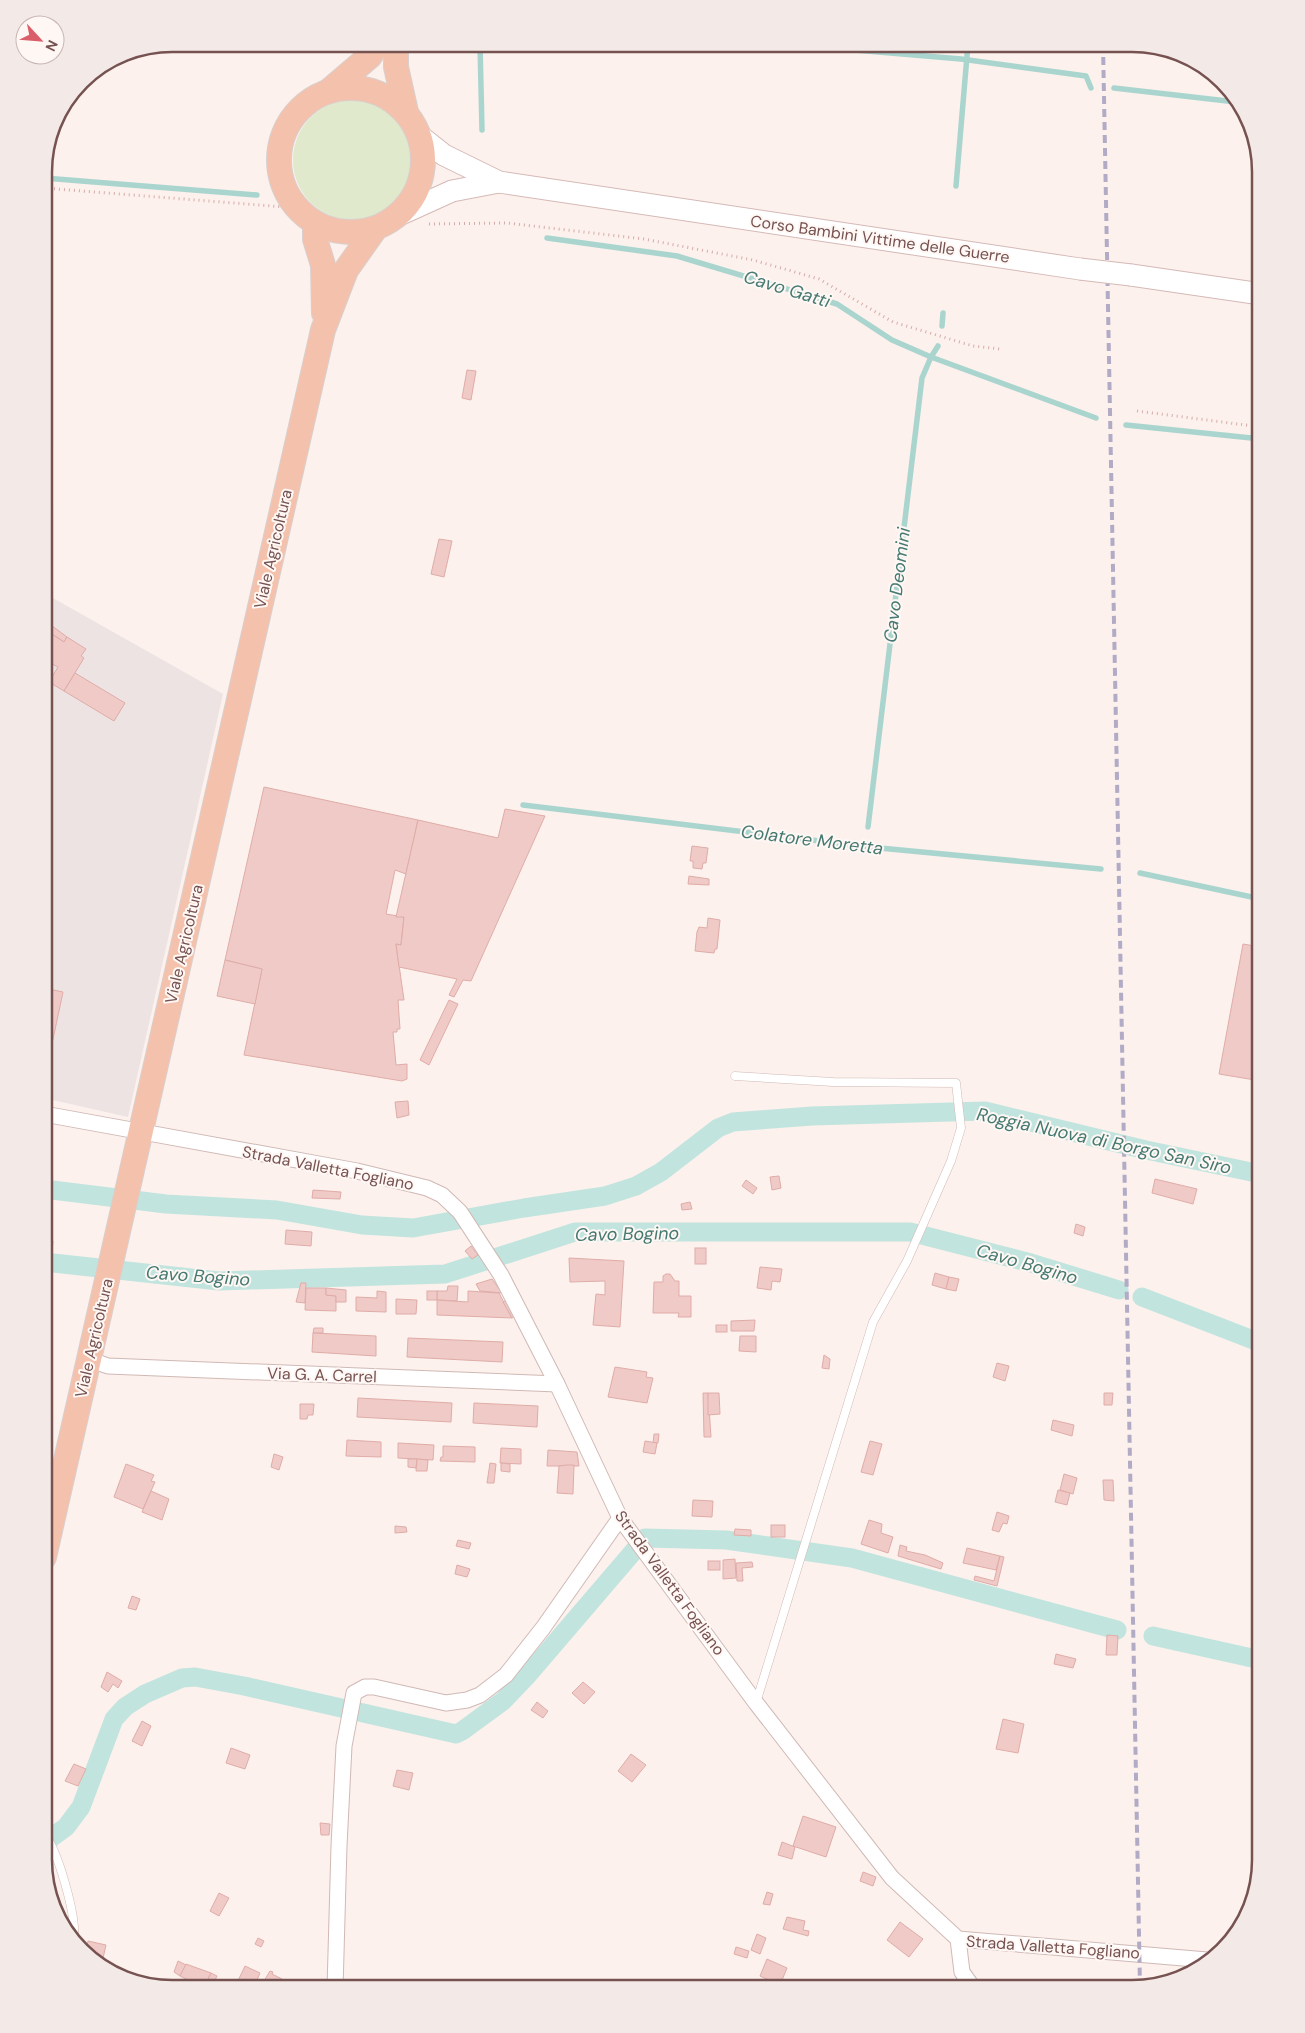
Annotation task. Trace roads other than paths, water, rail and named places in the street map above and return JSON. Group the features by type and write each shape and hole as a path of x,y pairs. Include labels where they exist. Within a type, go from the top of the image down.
{"main road":[{"name":"Viale Agricoltura","path":"372,52 356,70 329,91 304,105 293,116 281,141 279,170 288,196 296,208 315,223 330,230 346,233 376,229"},
{"name":"Viale Agricoltura","path":"396,52 396,67 406,112"},
{"name":"Viale Agricoltura","path":"52,1520 323,330 346,270 376,229 399,215 411,202 422,179 424,165 420,136 406,112 394,101 370,90 349,88 329,91"},
{"name":"Corso Bambini Vittime delle Guerre","path":"420,136 444,155 499,182 1080,269 1252,293"},
{"name":"Corso Bambini Vittime delle Guerre","path":"399,215 452,191 499,182"},
{"name":"Viale Agricoltura","path":"315,223 315,239 323,265 323,330"}],"street":[{"name":"Strada Valletta Fogliano","path":"52,1116 357,1171 427,1188 442,1195 460,1212 492,1260 557,1384 625,1524 756,1703 892,1878 958,1940 1200,1959"},
{"name":"Via G. A. Carrel","path":"88,1358 108,1366 557,1384"},
{"path":"335,1980 338,1846 344,1746 354,1693 365,1687 374,1687 446,1703 462,1701 480,1695 506,1675 625,1524"},
{"path":"958,1940 962,1972 968,1980"}],"lane":[{"path":"735,1076 833,1082 956,1083 961,1128 951,1162 915,1241 873,1322 756,1703"},
{"path":"52,1846 61,1868 72,1925"}],"waterway":[{"name":"Cavo Gatti","path":"480,52 482,130"},
{"path":"887,53 961,59 1086,76 1091,88"},
{"name":"Cavo Deomini","path":"956,186 967,53"},
{"path":"1114,88 1229,101"},
{"path":"53,179 257,195"},
{"name":"Cavo Gatti","path":"547,238 677,256 837,304 892,340 931,357 1096,418"},
{"name":"Cavo Deomini","path":"942,326 943,313"},
{"name":"Cavo Deomini","path":"868,827 922,378 938,346"},
{"name":"Cavo Gatti","path":"1126,425 1252,438"},
{"name":"Colatore Moretta","path":"523,805 869,847 1101,869"},
{"name":"Colatore Moretta","path":"1140,873 1252,897"},
{"name":"Roggia Nuova di Borgo San Siro","path":"52,1190 166,1204 277,1210 362,1225 413,1228 605,1196 636,1186 661,1172 718,1128 733,1122 812,1116 985,1111 1146,1150 1252,1172"},
{"name":"Cavo Bogino","path":"52,1263 219,1281 445,1274 575,1232 910,1232 1031,1263 1119,1290"},
{"name":"Cavo Bogino","path":"1142,1297 1252,1340"},
{"path":"52,1837 66,1827 81,1807 114,1719 125,1707 145,1694 182,1678 195,1677 244,1686 456,1734 462,1731 503,1701 526,1677 645,1538 726,1540 852,1558 1117,1630"},
{"path":"1153,1636 1252,1658"}],"railway":[{"path":"1103,53 1140,1980"}]}
